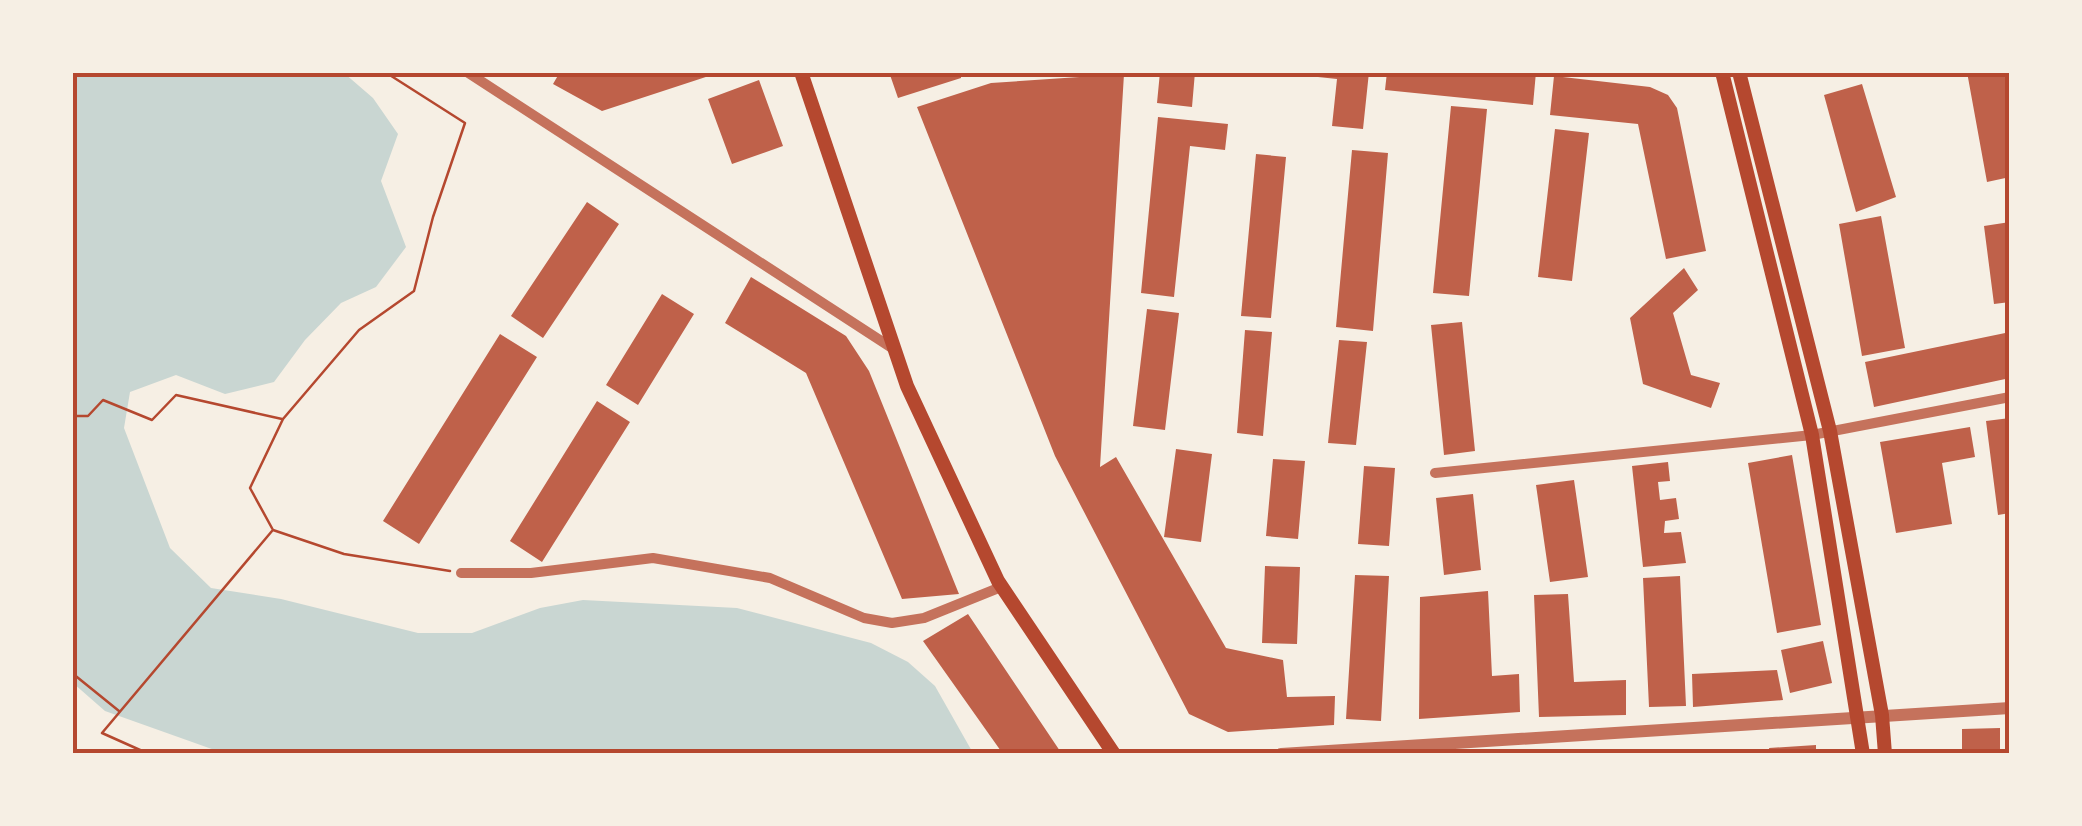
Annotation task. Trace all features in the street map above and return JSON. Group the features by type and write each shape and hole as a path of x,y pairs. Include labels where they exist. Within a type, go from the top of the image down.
{"main road":[{"path":"801,72 892,348 1001,586 1114,754"},
{"path":"1722,72 1812,435 1863,754"},
{"path":"1739,72 1830,431 1882,716 1885,754"}],"street":[{"path":"467,72 892,348"},
{"path":"1435,473 1812,435 2010,397"},
{"path":"461,573 530,574 653,558 770,578 864,618 892,623 924,618 1001,586"},
{"path":"1281,754 2010,708"}],"path":[{"path":"385,72 464,123 414,291 359,330 283,419 250,488 272,530 344,554 461,573"},
{"path":"72,416 88,416 104,400 152,420 176,395 283,419"},
{"path":"149,754 102,733 272,530"},
{"path":"72,672 120,712"}],"shaded area":[{"path":"73,73 344,73 373,98 398,134 381,181 406,247 376,287 341,303 305,340 274,382 225,394 176,375 130,392 124,428 170,548 211,588 281,599 418,633 472,633 540,608 583,600 737,608 871,643 908,662 935,686 973,753 223,753 105,711 73,683"}],"building":[{"path":"560,72 718,73 602,111 553,84"},
{"path":"889,72 961,72 961,78 898,98"},
{"path":"1160,72 1195,72 1192,107 1157,103"},
{"path":"1369,72 1363,129 1332,126 1337,79 1299,75"},
{"path":"1387,72 1536,72 1533,105 1385,90"},
{"path":"1967,72 2004,72 2010,106 2010,177 1987,182"},
{"path":"1124,74 1100,467 1116,457 1226,648 1283,660 1287,697 1335,696 1334,725 1228,732 1189,714 1055,456 917,107 991,83"},
{"path":"1554,76 1650,87 1668,95 1677,108 1706,251 1666,259 1638,124 1550,115"},
{"path":"759,80 783,146 732,164 708,99"},
{"path":"1862,84 1896,197 1856,212 1824,95"},
{"path":"1451,106 1487,109 1469,296 1433,293"},
{"path":"1158,117 1228,124 1225,150 1190,146 1174,297 1141,293"},
{"path":"1555,129 1589,133 1572,281 1538,277"},
{"path":"1352,150 1388,153 1373,331 1336,327"},
{"path":"1256,154 1286,157 1271,318 1241,316"},
{"path":"587,202 619,224 543,338 511,316"},
{"path":"1881,216 1905,348 1862,356 1839,224"},
{"path":"2010,222 2010,302 1994,304 1984,226"},
{"path":"1684,268 1698,290 1673,313 1691,375 1720,383 1711,408 1643,384 1630,318"},
{"path":"751,277 846,336 869,371 959,594 902,599 806,373 725,323"},
{"path":"662,294 694,314 638,405 606,385"},
{"path":"1147,309 1179,313 1165,430 1133,426"},
{"path":"1462,322 1475,451 1444,455 1431,325"},
{"path":"1245,330 1272,332 1263,436 1237,433"},
{"path":"2010,332 2010,378 1874,407 1865,362"},
{"path":"500,334 537,357 419,544 383,521"},
{"path":"1339,340 1367,342 1356,445 1328,443"},
{"path":"597,401 630,422 542,562 510,541"},
{"path":"2010,418 2010,513 1998,515 1986,421"},
{"path":"1970,427 1975,457 1942,463 1952,524 1896,533 1880,442"},
{"path":"1176,449 1212,454 1201,542 1164,537"},
{"path":"1792,455 1821,625 1777,633 1748,463"},
{"path":"1273,459 1305,461 1298,539 1266,536"},
{"path":"1668,462 1670,481 1658,482 1660,500 1676,498 1679,519 1665,521 1664,533 1681,532 1686,563 1643,567 1632,466"},
{"path":"1364,466 1395,468 1389,546 1358,544"},
{"path":"1574,480 1588,577 1550,582 1536,485"},
{"path":"1473,494 1481,570 1444,575 1436,498"},
{"path":"1265,566 1300,567 1297,644 1262,643"},
{"path":"1355,575 1389,576 1381,721 1346,719"},
{"path":"1680,576 1686,706 1649,707 1643,578"},
{"path":"1488,591 1492,676 1519,674 1520,712 1419,719 1420,597"},
{"path":"1568,594 1574,682 1626,680 1626,715 1539,717 1534,595"},
{"path":"968,614 1062,754 1003,754 923,641"},
{"path":"1823,641 1832,683 1790,693 1781,650"},
{"path":"1777,670 1783,700 1693,707 1692,674"},
{"path":"2000,728 2000,754 1962,754 1962,729"},
{"path":"1816,745 1816,754 1770,754 1769,748"}]}
